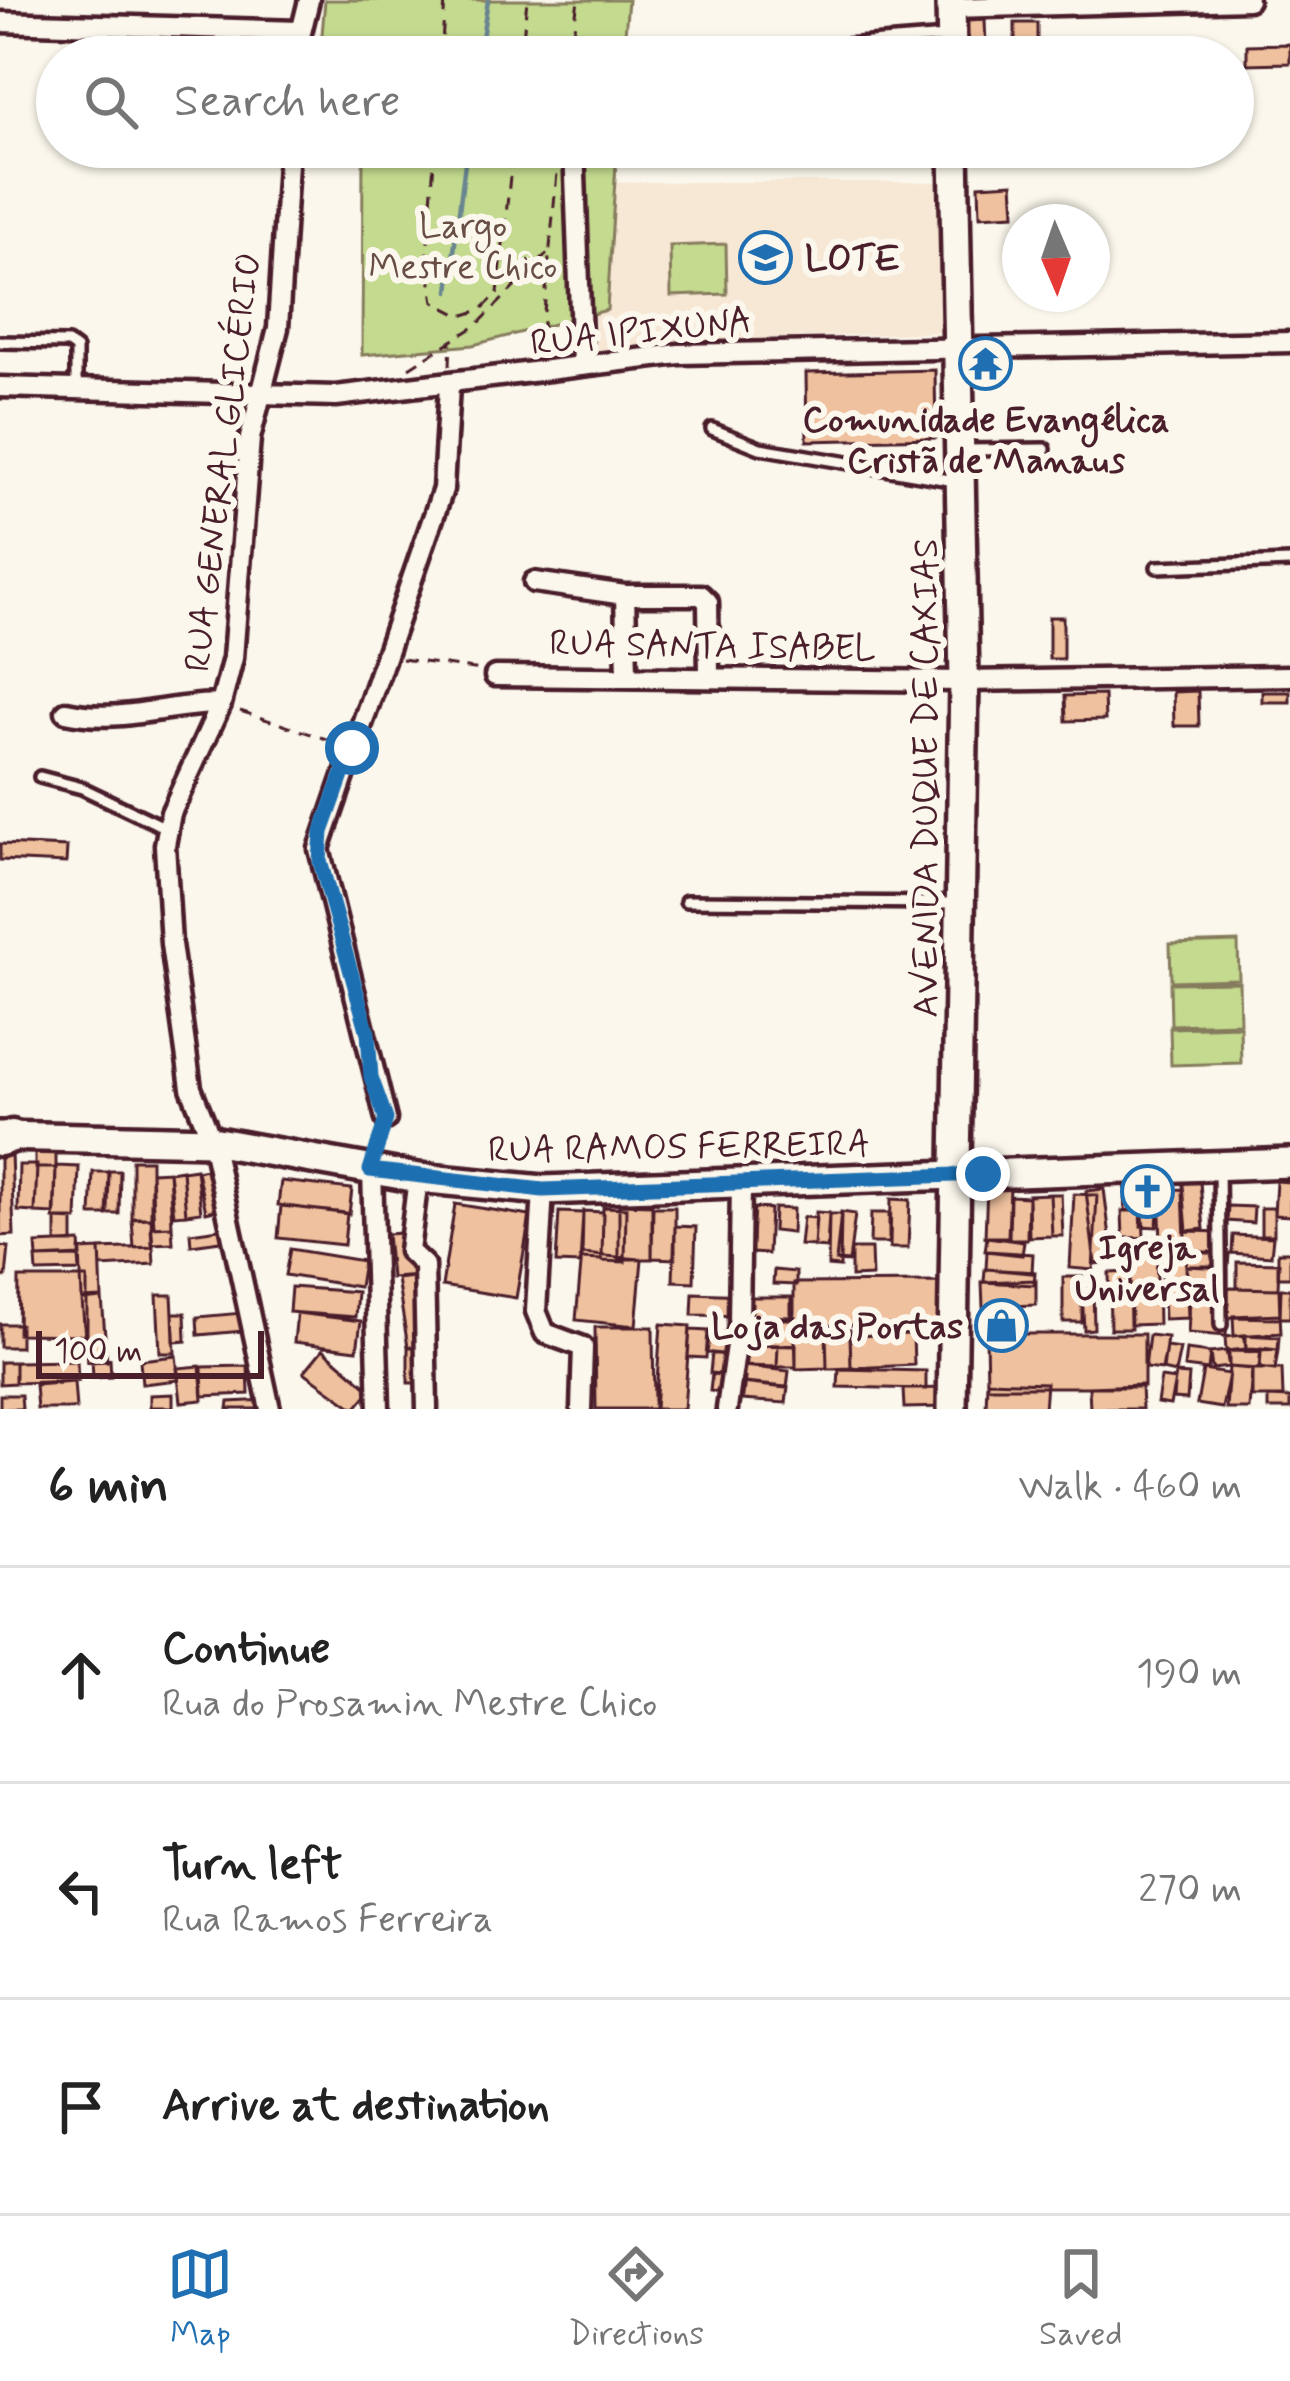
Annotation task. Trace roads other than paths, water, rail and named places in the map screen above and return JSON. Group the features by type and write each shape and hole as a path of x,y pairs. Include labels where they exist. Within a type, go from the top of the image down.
{"main road":[{"name":"AVENIDA DUQUE DE CAXIAS","path":"952,1409 964,681 954,168"},
{"name":"RUA RAMOS FERREIRA","path":"4,1138 212,1141 418,1178 543,1190 1290,1163"}],"street":[{"path":"298,36 309,0"},
{"path":"952,25 1249,0"},
{"path":"0,22 299,31"},
{"name":"RUA GENERAL GLICÉRIO","path":"270,1409 212,1141 190,1088 171,944 166,827 221,704 233,658 250,438 278,328 288,168"},
{"path":"575,168 582,366"},
{"name":"RUA IPIXUNA","path":"0,387 260,397 449,386 679,354 1290,342"},
{"path":"386,1119 371,1077 368,1033 320,861 322,832 443,489 449,386"},
{"path":"535,582 626,596 706,598 709,674"},
{"path":"626,596 627,674"},
{"name":"RUA SANTA ISABEL","path":"495,676 709,674 964,681 1290,676"},
{"path":"66,712 118,719 175,704 221,704"},
{"path":"372,1170 379,1409"},
{"path":"418,1178 409,1251 424,1265 427,1409"},
{"path":"727,1409 739,1324 741,1183"},
{"path":"543,1190 536,1311 545,1333 578,1340 583,1347 581,1409"}],"lane":[{"path":"892,36 952,25"},
{"path":"0,342 68,344 76,349 76,390"},
{"path":"712,429 760,448 960,482"},
{"path":"960,450 1045,449"},
{"path":"1157,567 1290,562"},
{"path":"40,777 82,788 166,827"},
{"path":"686,901 961,903"},
{"path":"1219,1164 1222,1325"}],"waterway":[{"path":"482,36 488,0"},
{"path":"449,291 464,168"}],"place":[{"name":"LOTE","path":"766,257"},
{"name":"Comunidade Evangélica Cristã de Manaus","path":"986,363"},
{"name":"Igreja Universal","path":"1147,1191"},
{"name":"Loja das Portas","path":"1002,1325"}],"park label":[{"name":"Largo Mestre Chico","path":"463,244"}]}
